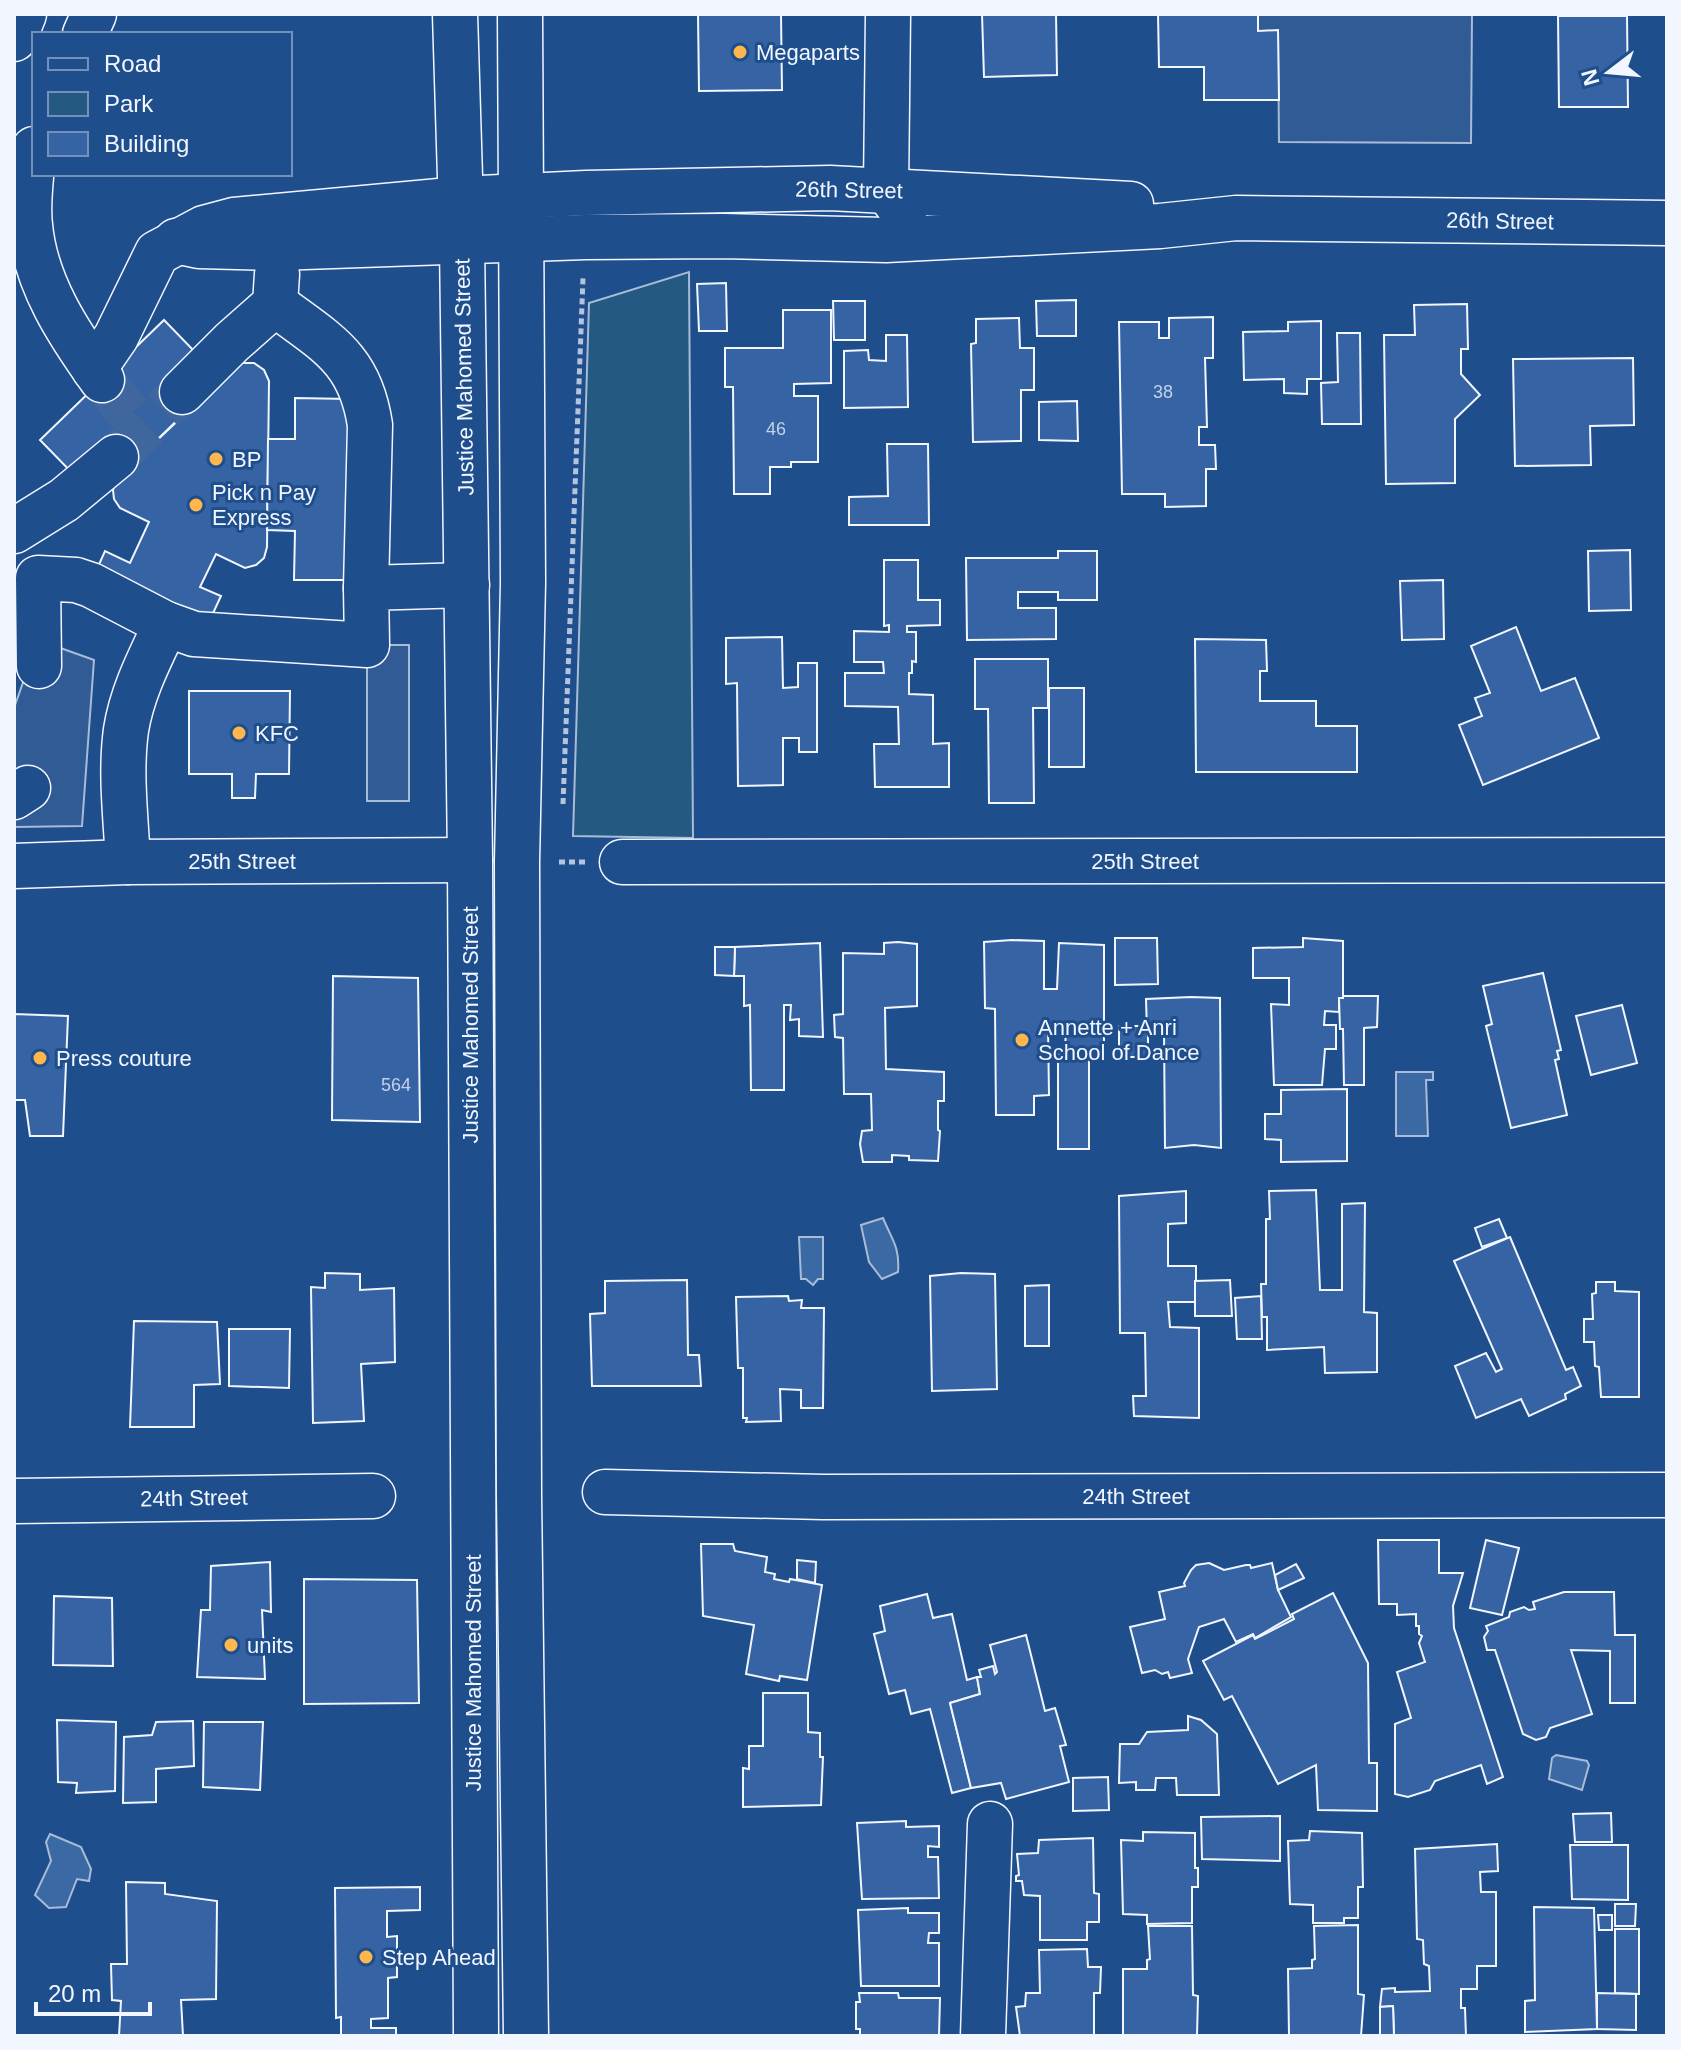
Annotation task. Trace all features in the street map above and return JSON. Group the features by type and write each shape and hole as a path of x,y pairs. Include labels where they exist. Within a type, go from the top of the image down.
{"street":[{"path":"14,39 24,14"},
{"name":"Justice Mahomed Street","path":"455,14 462,243 470,860 476,2036"},
{"path":"520,14 523,583 517,893 519,1495 526,2036"},
{"path":"888,14 886,189 908,219 932,237"},
{"path":"14,194 32,154"},
{"path":"32,176 29,223 38,264 51,299 98,374 157,253 204,228 234,220 276,232 275,304 182,392"},
{"path":"829,239 886,189"},
{"name":"26th Street","path":"276,232 461,199 886,189 1172,206 1236,218"},
{"name":"26th Street","path":"276,232 462,243 585,237 723,236 886,240 1160,226 1236,218 1667,223"},
{"path":"39,666 26,579 76,580 166,624 194,634 367,645 370,425 367,402 359,380 340,353 275,304"},
{"path":"14,531 64,500 116,457"},
{"path":"366,588 467,585"},
{"path":"128,862 110,778 136,691 166,624"},
{"name":"25th Street","path":"14,866 128,862 470,860"},
{"name":"25th Street","path":"622,862 1667,860"},
{"name":"24th Street","path":"605,1492 823,1497 1667,1495"},
{"name":"24th Street","path":"14,1501 373,1496"},
{"path":"983,2036 990,1824"}],"path":[{"path":"563,815 585,237"},
{"path":"561,847 561,862"}],"green space":[{"path":"689,272 693,838 573,836 589,303"}],"shaded area":[{"path":"1258,14 1472,14 1471,143 1279,142 1278,31 1258,31"},
{"path":"38,640 94,660 82,826 14,827 14,708"},
{"path":"367,645 409,645 409,801 367,801"},
{"path":"1396,1072 1433,1072 1433,1080 1426,1080 1428,1136 1396,1136"},
{"path":"883,1218 895,1244 898,1272 882,1279 869,1262 861,1225"},
{"path":"799,1237 823,1237 823,1279 818,1279 813,1285 801,1279"},
{"path":"1556,1755 1587,1761 1589,1765 1582,1790 1549,1779 1552,1758"},
{"path":"50,1834 81,1847 91,1869 89,1881 77,1879 66,1907 49,1908 35,1895 51,1861 46,1842"}],"building":[{"name":"Megaparts","path":"698,14 781,14 782,90 699,91"},
{"path":"982,14 1056,14 1057,75 984,77"},
{"path":"1158,14 1258,14 1258,31 1278,30 1279,100 1204,100 1204,67 1159,67"},
{"path":"1558,16 1627,16 1628,107 1559,107"},
{"path":"726,283 727,331 699,331 697,284"},
{"path":"1076,300 1076,336 1037,336 1036,301"},
{"path":"833,301 865,301 865,340 834,340"},
{"path":"1467,304 1468,349 1461,349 1461,374 1480,395 1455,419 1455,483 1386,484 1384,335 1415,335 1414,305"},
{"path":"783,310 831,310 831,383 794,384 794,396 818,396 818,462 791,462 791,467 770,467 770,494 734,494 733,387 725,387 725,348 783,348"},
{"path":"1213,317 1213,358 1205,358 1207,427 1199,427 1199,445 1215,445 1216,469 1206,469 1206,506 1165,507 1165,494 1122,494 1119,322 1159,322 1159,338 1169,338 1169,318"},
{"path":"1019,318 1020,348 1034,348 1034,390 1021,390 1021,441 973,442 971,344 976,343 976,319"},
{"path":"164,320 199,356 194,404 127,469 77,478 40,440"},
{"path":"1321,321 1321,379 1307,379 1307,394 1284,393 1284,379 1244,380 1243,332 1288,331 1288,322"},
{"path":"1337,333 1360,333 1361,424 1322,424 1321,383 1338,382"},
{"path":"886,335 907,335 908,407 844,408 844,351 868,350 869,360 886,361"},
{"path":"1633,358 1634,425 1590,426 1591,465 1515,466 1513,359"},
{"path":"239,363 254,363 264,370 269,381 267,547 264,558 256,565 245,568 216,554 200,587 221,596 208,624 92,580 105,551 130,563 149,522 120,508 113,490 117,478"},
{"path":"295,398 349,399 348,580 294,580 295,531 267,530 268,439 295,439"},
{"path":"1077,401 1078,441 1039,440 1039,402"},
{"path":"887,444 928,444 929,525 849,525 849,497 888,496"},
{"path":"1630,550 1631,610 1589,611 1588,551"},
{"path":"1058,551 1097,551 1097,600 1058,600 1058,592 1018,592 1018,608 1056,608 1056,639 967,640 966,558 1058,558"},
{"path":"884,560 918,560 918,600 940,600 940,625 907,626 907,632 916,632 916,662 912,661 912,673 909,673 909,694 933,695 933,744 949,743 949,787 875,787 874,744 899,744 898,707 845,706 845,673 884,673 883,662 854,662 854,631 889,632 889,625 884,626"},
{"path":"1443,580 1444,639 1402,640 1400,581"},
{"path":"1516,627 1541,691 1575,678 1599,738 1483,785 1459,725 1482,716 1475,698 1490,693 1471,646"},
{"path":"782,637 783,688 798,687 798,663 817,663 817,752 799,752 799,738 783,738 783,785 738,786 737,683 726,684 726,638"},
{"path":"1195,639 1266,640 1267,671 1260,671 1260,701 1316,701 1316,726 1357,726 1357,772 1196,772"},
{"path":"975,659 1048,659 1048,708 1033,708 1034,803 989,803 988,709 975,709"},
{"path":"1049,688 1084,688 1084,767 1049,767"},
{"name":"KFC","path":"189,691 290,691 289,774 256,774 255,798 232,798 232,774 189,774"},
{"path":"1115,938 1157,938 1158,984 1115,985"},
{"path":"1303,938 1343,941 1343,998 1339,998 1339,1012 1325,1011 1324,1025 1336,1025 1336,1049 1325,1049 1322,1085 1274,1085 1271,1004 1289,1005 1289,978 1253,978 1253,948 1303,947"},
{"name":"Annette + Anri School of Dance","path":"1044,941 1044,989 1057,989 1059,943 1104,945 1104,1058 1089,1059 1089,1149 1058,1149 1058,1054 1065,1054 1066,1025 1048,1026 1049,1095 1034,1096 1034,1115 996,1115 995,1009 985,1008 984,942"},
{"path":"820,943 823,1037 799,1036 799,1019 790,1020 791,1005 784,1005 784,1090 751,1090 750,1005 744,1006 744,976 734,976 735,947"},
{"path":"884,943 917,944 917,1006 885,1008 886,1069 944,1072 944,1101 938,1101 938,1161 909,1160 909,1156 892,1155 892,1162 863,1162 860,1144 862,1131 872,1130 871,1094 844,1094 843,1038 835,1037 834,1015 843,1014 843,953 884,954"},
{"path":"715,947 735,947 734,976 715,975"},
{"path":"1543,973 1561,1050 1557,1051 1559,1059 1555,1060 1567,1115 1511,1128 1486,1026 1492,1024 1483,986"},
{"path":"333,976 418,978 420,1122 332,1120"},
{"path":"1378,996 1377,1027 1364,1028 1364,1085 1344,1085 1339,998"},
{"path":"1220,998 1221,1148 1194,1145 1165,1148 1164,1032 1147,1031 1146,999"},
{"path":"1622,1005 1637,1063 1591,1075 1576,1016"},
{"name":"Press couture","path":"14,1014 68,1016 63,1136 30,1136 25,1100 14,1100"},
{"path":"1119,1026 1141,1026 1142,1031 1148,1031 1148,1057 1119,1057"},
{"path":"1347,1089 1347,1161 1281,1162 1281,1140 1265,1139 1265,1114 1281,1114 1281,1090"},
{"path":"1316,1190 1320,1290 1342,1290 1342,1204 1365,1203 1364,1312 1377,1313 1377,1372 1325,1373 1324,1347 1267,1350 1267,1317 1262,1317 1261,1284 1266,1284 1269,1191"},
{"path":"1186,1191 1186,1223 1168,1224 1168,1266 1196,1266 1196,1302 1168,1302 1170,1327 1199,1328 1199,1418 1134,1416 1133,1396 1146,1396 1145,1333 1120,1333 1119,1196"},
{"path":"1499,1219 1507,1238 1482,1247 1475,1228"},
{"path":"1510,1237 1566,1370 1573,1367 1581,1386 1565,1394 1566,1399 1529,1416 1521,1399 1476,1418 1455,1366 1486,1353 1496,1372 1502,1369 1454,1261"},
{"path":"325,1273 360,1274 360,1290 394,1288 395,1362 361,1364 364,1421 313,1423 311,1287 325,1288"},
{"path":"995,1274 997,1389 932,1391 930,1276"},
{"path":"687,1280 688,1355 699,1355 701,1386 592,1386 590,1314 605,1313 605,1281"},
{"path":"1230,1280 1232,1316 1195,1316 1195,1281"},
{"path":"1596,1282 1615,1282 1615,1291 1639,1292 1639,1397 1601,1397 1594,1342 1584,1342 1584,1319 1593,1319 1592,1294 1596,1293"},
{"path":"1049,1285 1049,1346 1025,1346 1025,1286"},
{"path":"788,1296 789,1301 802,1300 801,1308 824,1308 823,1408 801,1408 801,1390 780,1389 781,1421 746,1422 747,1418 743,1418 743,1368 738,1368 736,1297"},
{"path":"1261,1296 1262,1339 1237,1339 1235,1298"},
{"path":"134,1321 217,1322 220,1384 194,1385 194,1427 130,1427"},
{"path":"229,1329 290,1329 289,1388 229,1386"},
{"path":"1378,1540 1439,1540 1439,1573 1463,1573 1453,1606 1454,1628 1503,1777 1487,1784 1481,1765 1435,1781 1430,1790 1408,1797 1395,1794 1395,1724 1411,1718 1397,1672 1425,1662 1416,1614 1397,1615 1397,1604 1379,1604"},
{"path":"1486,1540 1519,1548 1502,1615 1470,1608"},
{"path":"701,1544 733,1544 735,1551 767,1557 765,1572 775,1574 774,1579 822,1585 807,1680 780,1676 779,1681 746,1674 754,1625 703,1616"},
{"path":"797,1560 816,1562 815,1583 797,1579"},
{"name":"units","path":"270,1562 271,1612 262,1610 265,1679 197,1677 201,1610 210,1610 211,1566"},
{"path":"1209,1563 1224,1570 1272,1563 1278,1590 1291,1617 1255,1638 1253,1634 1236,1642 1224,1619 1199,1627 1188,1659 1192,1673 1170,1678 1168,1672 1162,1674 1155,1670 1142,1673 1130,1627 1165,1619 1159,1592 1185,1586 1196,1565"},
{"path":"1296,1564 1304,1578 1278,1590 1275,1575"},
{"path":"304,1579 417,1580 419,1703 304,1704"},
{"path":"1564,1592 1614,1592 1615,1635 1635,1635 1635,1703 1610,1703 1610,1651 1571,1650 1592,1714 1550,1728 1546,1737 1536,1740 1523,1734 1495,1650 1487,1650 1484,1637 1488,1631 1486,1626 1524,1607 1535,1609 1533,1602"},
{"path":"1333,1593 1368,1663 1369,1763 1377,1763 1377,1811 1318,1810 1316,1765 1278,1784 1232,1696 1224,1700 1203,1661 1253,1635 1255,1639 1294,1619 1292,1614"},
{"path":"927,1594 933,1618 952,1614 967,1680 977,1677 980,1694 950,1703 971,1788 952,1793 930,1709 911,1714 905,1690 889,1694 874,1634 885,1631 880,1606"},
{"path":"54,1596 112,1598 113,1666 53,1665"},
{"path":"1026,1635 1045,1711 1055,1708 1066,1745 1060,1746 1069,1782 1006,1799 1001,1783 971,1788 950,1703 980,1694 979,1670 993,1666 995,1674 997,1672 990,1645"},
{"path":"763,1693 808,1693 808,1732 820,1733 820,1757 823,1757 821,1805 743,1807 743,1768 749,1769 749,1746 763,1746"},
{"path":"1188,1716 1201,1720 1217,1734 1219,1795 1177,1795 1176,1778 1156,1778 1155,1790 1136,1790 1136,1782 1119,1783 1120,1744 1139,1744 1147,1732 1188,1730"},
{"path":"57,1720 116,1722 115,1791 76,1793 77,1783 58,1782"},
{"path":"193,1721 194,1766 156,1769 156,1802 123,1803 124,1737 152,1735 156,1722"},
{"name":"units","path":"204,1722 263,1722 260,1790 203,1787"},
{"path":"1108,1777 1109,1810 1073,1811 1073,1778"},
{"path":"1611,1813 1612,1842 1575,1842 1573,1814"},
{"path":"1280,1816 1280,1861 1202,1859 1201,1817"},
{"path":"906,1821 906,1827 939,1826 939,1847 928,1846 928,1857 938,1857 939,1898 862,1899 857,1823"},
{"path":"1310,1831 1362,1833 1363,1887 1358,1887 1358,1918 1344,1918 1344,1923 1313,1923 1313,1905 1290,1904 1288,1841 1309,1840"},
{"path":"1143,1832 1195,1833 1198,1887 1192,1887 1192,1923 1147,1924 1147,1915 1123,1914 1121,1840 1143,1841"},
{"path":"1093,1838 1094,1893 1099,1894 1099,1922 1087,1922 1087,1940 1040,1940 1040,1896 1024,1895 1022,1881 1016,1881 1019,1875 1017,1854 1038,1853 1039,1840"},
{"path":"1497,1844 1498,1871 1480,1872 1481,1892 1496,1892 1496,1966 1477,1966 1477,1989 1461,1989 1466,2036 1394,2036 1393,2006 1380,2007 1382,1989 1395,1988 1395,1992 1430,1991 1429,1966 1424,1964 1423,1940 1417,1939 1415,1849"},
{"path":"1570,1845 1628,1845 1628,1900 1572,1899"},
{"path":"126,1882 165,1883 165,1894 217,1901 216,1999 181,2000 183,2036 119,2036 121,2001 112,2000 111,1964 127,1964"},
{"name":"Step Ahead","path":"420,1887 420,1910 387,1911 387,1937 397,1936 397,1977 388,1978 388,2018 371,2019 371,2028 396,2028 396,2036 341,2036 341,2017 336,2018 335,1888"},
{"path":"1615,1904 1636,1904 1635,1926 1615,1926"},
{"path":"1534,1907 1594,1908 1597,2029 1525,2032 1525,2001 1535,2000"},
{"path":"908,1908 908,1913 939,1913 939,1933 929,1933 928,1943 939,1943 939,1986 861,1986 858,1910"},
{"path":"1598,1915 1612,1915 1612,1930 1599,1930"},
{"path":"1358,1925 1358,1994 1364,1995 1361,2036 1289,2036 1288,1969 1312,1968 1312,1960 1315,1959 1314,1926"},
{"path":"1148,1926 1192,1926 1193,1995 1198,1996 1197,2036 1123,2036 1123,1969 1147,1969 1147,1960 1150,1959"},
{"path":"1615,1929 1639,1929 1639,1994 1615,1993"},
{"path":"1087,1949 1088,1967 1101,1967 1100,1993 1094,1993 1094,2036 1020,2036 1016,2007 1025,2006 1026,1993 1040,1993 1039,1950"},
{"path":"859,1993 898,1993 899,1998 940,1998 939,2036 860,2036 860,2029 856,2029"},
{"path":"1597,1993 1636,1994 1636,2030 1597,2029"},
{"path":"1393,2006 1394,2036 1380,2036 1380,2007"}],"tunnel":[{"path":"102,380 143,431"},
{"path":"116,457 182,392"}],"place":[{"name":"Megaparts","path":"740,52"},
{"name":"BP","path":"216,459"},
{"name":"Pick n Pay Express","path":"196,505"},
{"name":"KFC","path":"239,733"},
{"name":"Annette + Anri School of Dance","path":"1022,1040"},
{"name":"Press couture","path":"40,1058"},
{"name":"units","path":"231,1645"},
{"name":"Step Ahead","path":"366,1957"}]}
